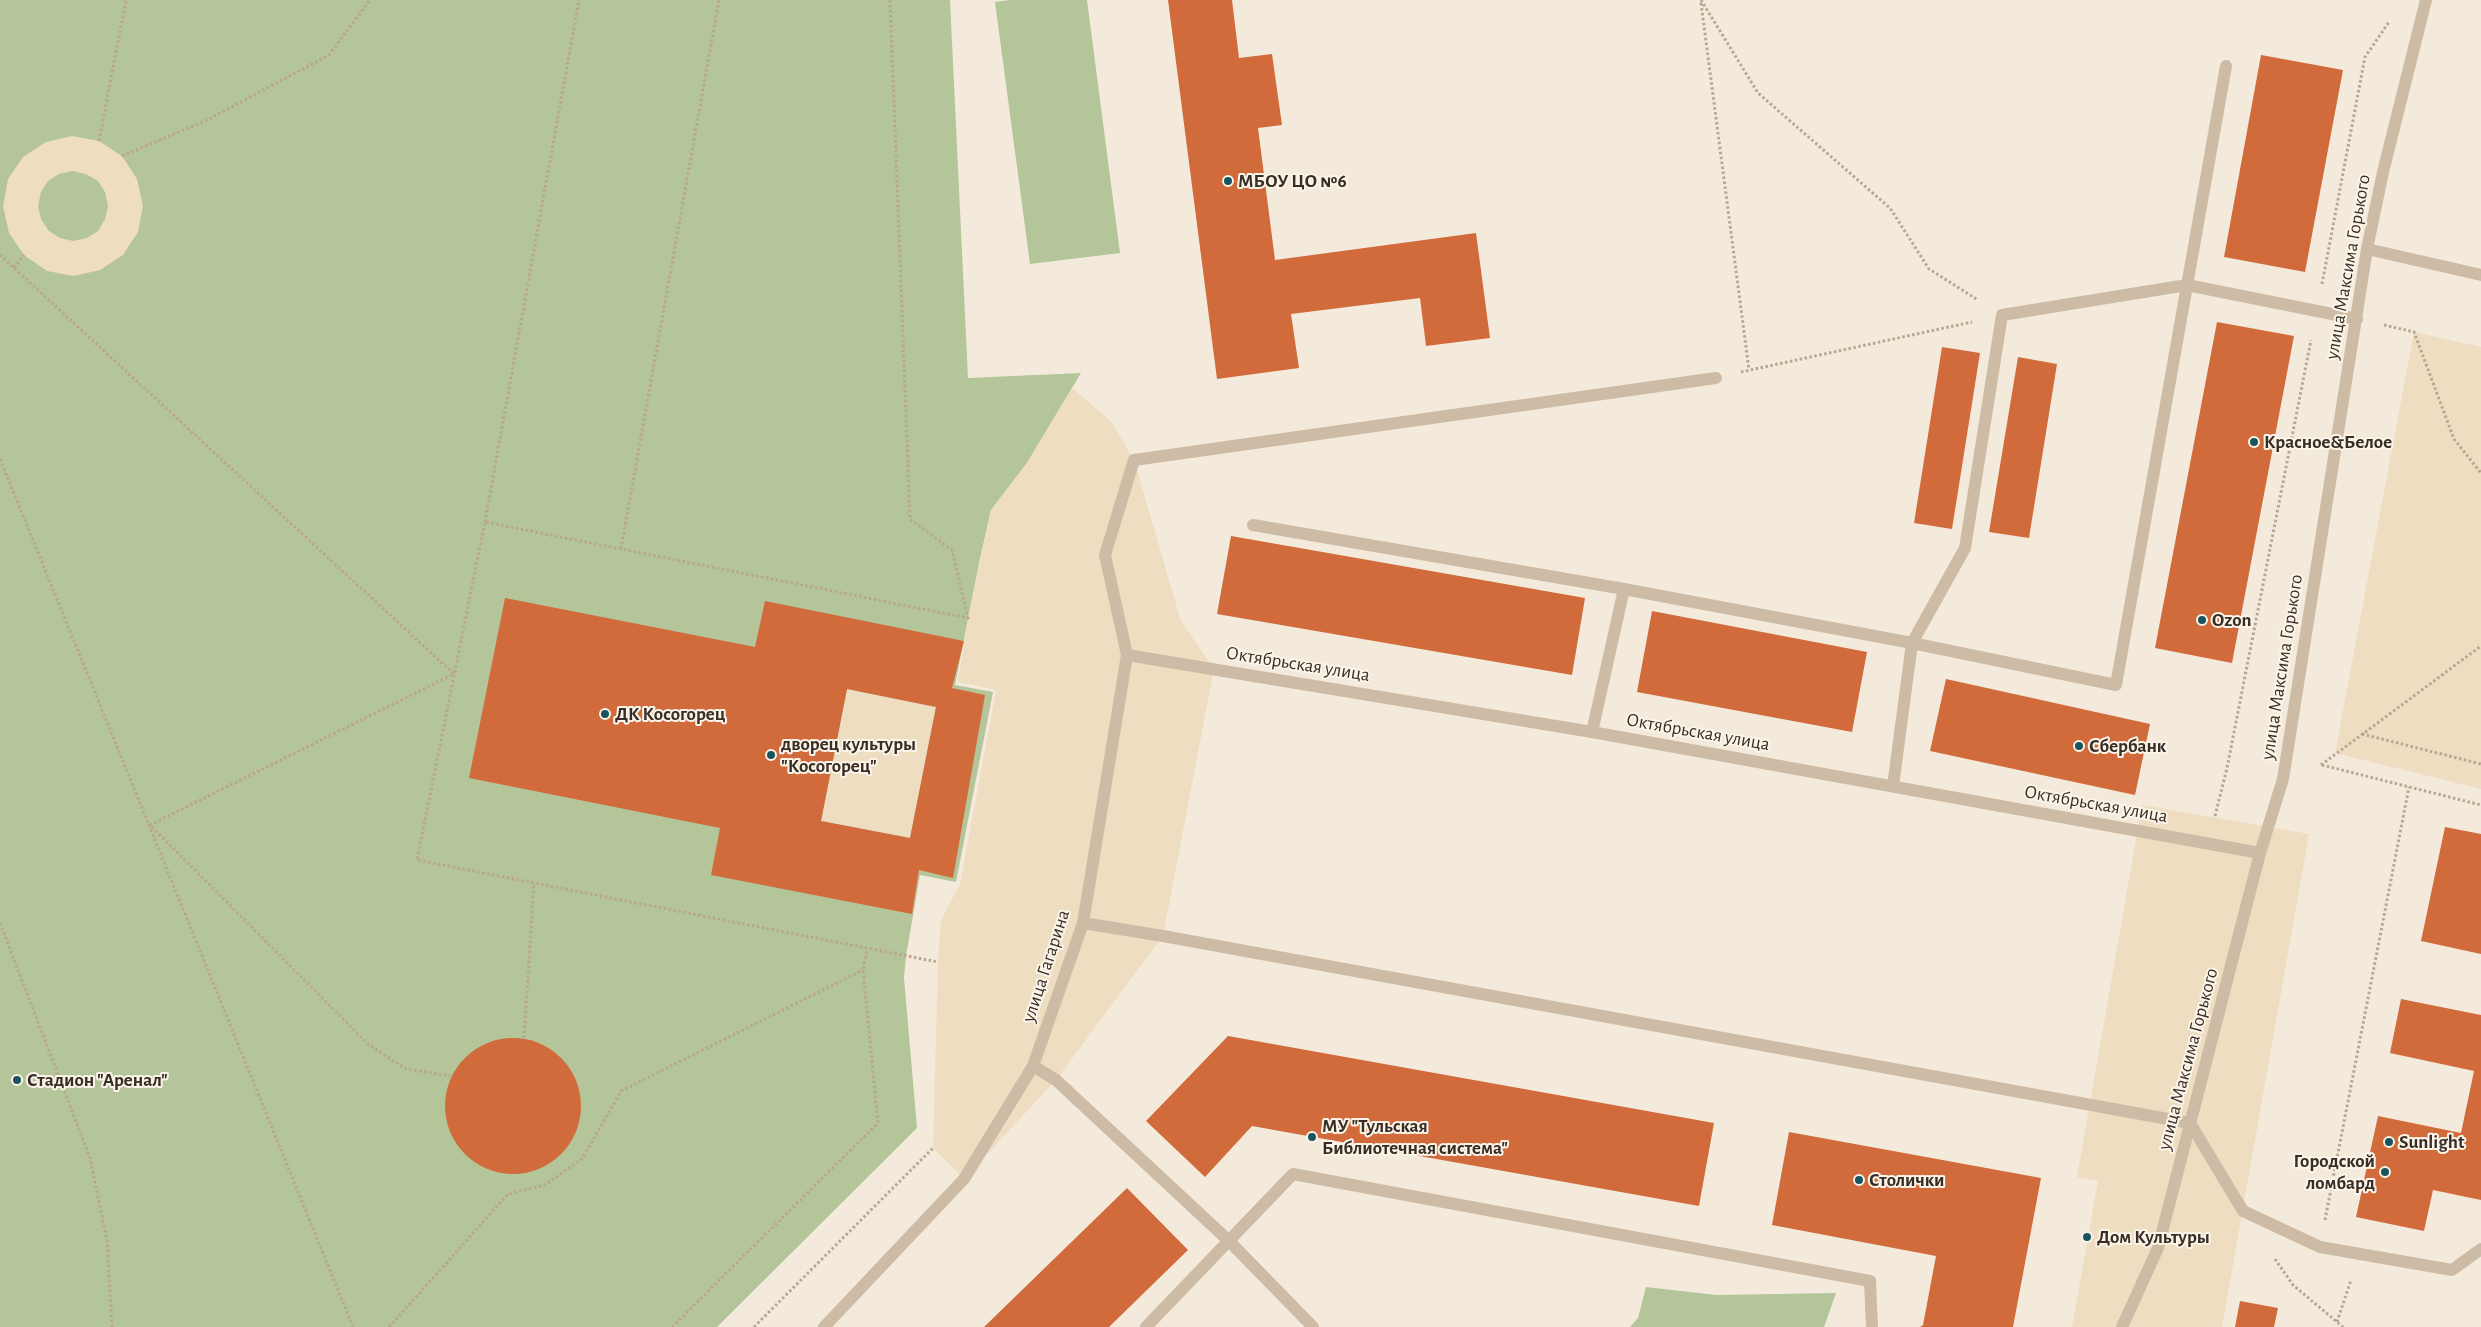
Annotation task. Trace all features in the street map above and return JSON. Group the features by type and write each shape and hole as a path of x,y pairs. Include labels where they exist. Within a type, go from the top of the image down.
{"street":[{"name":"улица Максима Горького","path":"2122,1327 2158,1248 2260,853 2283,779 2368,248 2383,172 2426,0"},
{"path":"1254,525 1624,589 1912,643 2116,685 2226,66"},
{"path":"2368,248 2481,275"},
{"path":"1893,786 1912,643 1965,548 2002,315 2187,285 2357,319"},
{"name":"улица Гагарина","path":"824,1327 964,1179 1032,1066 1083,923 1127,655 1105,555 1134,460 1716,378"},
{"path":"1592,732 1624,589"},
{"name":"Октябрьская улица","path":"1127,655 1592,732 2260,853"},
{"path":"1083,923 1192,941 2190,1123 2242,1211 2320,1247 2452,1270 2481,1249"},
{"path":"1032,1066 1056,1080 1230,1241 1314,1327"},
{"path":"1146,1327 1293,1174 1870,1280 1872,1327"}],"path":[{"path":"99,141 126,0"},
{"path":"122,156 207,120 329,55 370,0"},
{"path":"579,0 484,522 417,860 867,950 938,962"},
{"path":"621,549 719,0"},
{"path":"484,522 968,618 952,550 910,519 890,0"},
{"path":"1701,0 1758,93 1890,208 1929,269 2002,315"},
{"path":"1701,0 1749,370"},
{"path":"2208,844 2227,768 2365,57 2393,16"},
{"path":"0,255 454,674"},
{"path":"14,268 24,256"},
{"path":"1716,378 2002,315"},
{"path":"2357,319 2414,332 2454,439 2481,473"},
{"path":"0,458 353,1327"},
{"path":"2481,646 2322,764 2481,805"},
{"path":"150,825 454,674"},
{"path":"2361,734 2481,764"},
{"path":"2320,1247 2408,787"},
{"path":"150,825 368,1044 406,1069 451,1076"},
{"path":"524,1038 534,883"},
{"path":"0,923 90,1158 107,1240 112,1327"},
{"path":"672,1327 878,1123 863,970 867,950"},
{"path":"389,1327 508,1194 545,1185 582,1159 621,1091 863,970"},
{"path":"754,1327 933,1148"},
{"path":"2271,1252 2293,1285 2343,1327"},
{"path":"2337,1322 2359,1254"}],"green space":[{"path":"0,0 950,0 968,378 1081,373 1027,463 991,510 979,563 955,685 993,692 956,882 920,875 906,956 904,978 917,1128 717,1327 0,1327"},
{"path":"1009,0 1087,0 1120,253 1030,264 995,2"},
{"path":"1646,1287 1716,1295 1836,1293 1824,1327 1630,1327 1638,1318"}],"shaded area":[{"path":"72,136 99,141 122,156 137,179 143,206 138,232 123,255 100,270 74,276 47,271 24,255 9,233 3,206 8,179 23,157 46,142","holes":["73,171 86,174 98,181 105,192 108,206 105,219 98,231 87,238 73,241 60,238 49,231 41,219 38,206 41,192 48,181 59,174"]},
{"path":"2414,332 2481,347 2481,789 2335,753"},
{"path":"1072,388 1111,421 1134,460 1181,621 1214,669 1163,936 1056,1080 964,1179 933,1148 938,962 941,920 960,884 996,690 958,682 968,618 991,510 1027,463"},
{"path":"847,689 936,707 910,838 821,821"},
{"path":"2142,805 2309,834 2222,1327 2072,1327 2098,1181 2077,1177"}],"building":[{"name":"МБОУ ЦО №6","path":"1168,0 1232,0 1239,58 1272,54 1282,125 1258,128 1275,260 1476,233 1490,338 1426,346 1420,298 1291,314 1299,368 1217,379"},
{"path":"2261,55 2343,70 2305,272 2224,257"},
{"path":"2217,322 2294,336 2232,663 2155,648"},
{"path":"1942,347 1980,353 1952,529 1914,523"},
{"path":"2018,357 2057,364 2029,538 1989,532"},
{"path":"1231,536 1585,598 1572,675 1217,614"},
{"path":"505,598 755,647 765,601 964,641 952,688 985,695 953,878 919,870 912,914 711,875 720,828 469,778","holes":["847,689 936,707 910,838 821,821"]},
{"path":"1652,611 1867,652 1852,732 1637,692"},
{"path":"1946,679 2150,724 2135,795 1930,751"},
{"path":"2445,827 2481,834 2481,954 2421,941"},
{"path":"2401,999 2481,1015 2481,1200 2433,1190 2424,1231 2356,1217 2378,1116 2461,1133 2474,1071 2390,1053"},
{"path":"1228,1036 1714,1123 1699,1206 1252,1126 1205,1177 1146,1121"},
{"path":"513,1038 539,1043 551,1049 561,1058 570,1068 576,1080 581,1106 576,1132 570,1144 561,1154 551,1163 539,1169 513,1174 487,1169 475,1163 465,1154 456,1144 450,1132 445,1106 450,1080 456,1068 465,1058 475,1049 487,1043"},
{"path":"1789,1132 2041,1178 2013,1327 1920,1327 1923,1325 1936,1256 1772,1225"},
{"path":"1127,1188 1188,1250 1109,1327 984,1327"},
{"path":"2240,1301 2278,1308 2274,1327 2235,1327"}],"place":[{"name":"МБОУ ЦО №6","path":"1228,181"},
{"name":"Красное&Белое","path":"2254,442"},
{"name":"Ozon","path":"2202,620"},
{"name":"ДК Косогорец","path":"605,714"},
{"name":"Сбербанк","path":"2079,746"},
{"name":"дворец культуры \"Косогорец\"","path":"771,755"},
{"name":"Стадион \"Аренал\"","path":"17,1080"},
{"name":"МУ \"Тульская Библиотечная система\"","path":"1312,1137"},
{"name":"Sunlight","path":"2389,1142"},
{"name":"Городской ломбард","path":"2385,1172"},
{"name":"Столички","path":"1859,1180"},
{"name":"Дом Культуры","path":"2087,1237"}]}
